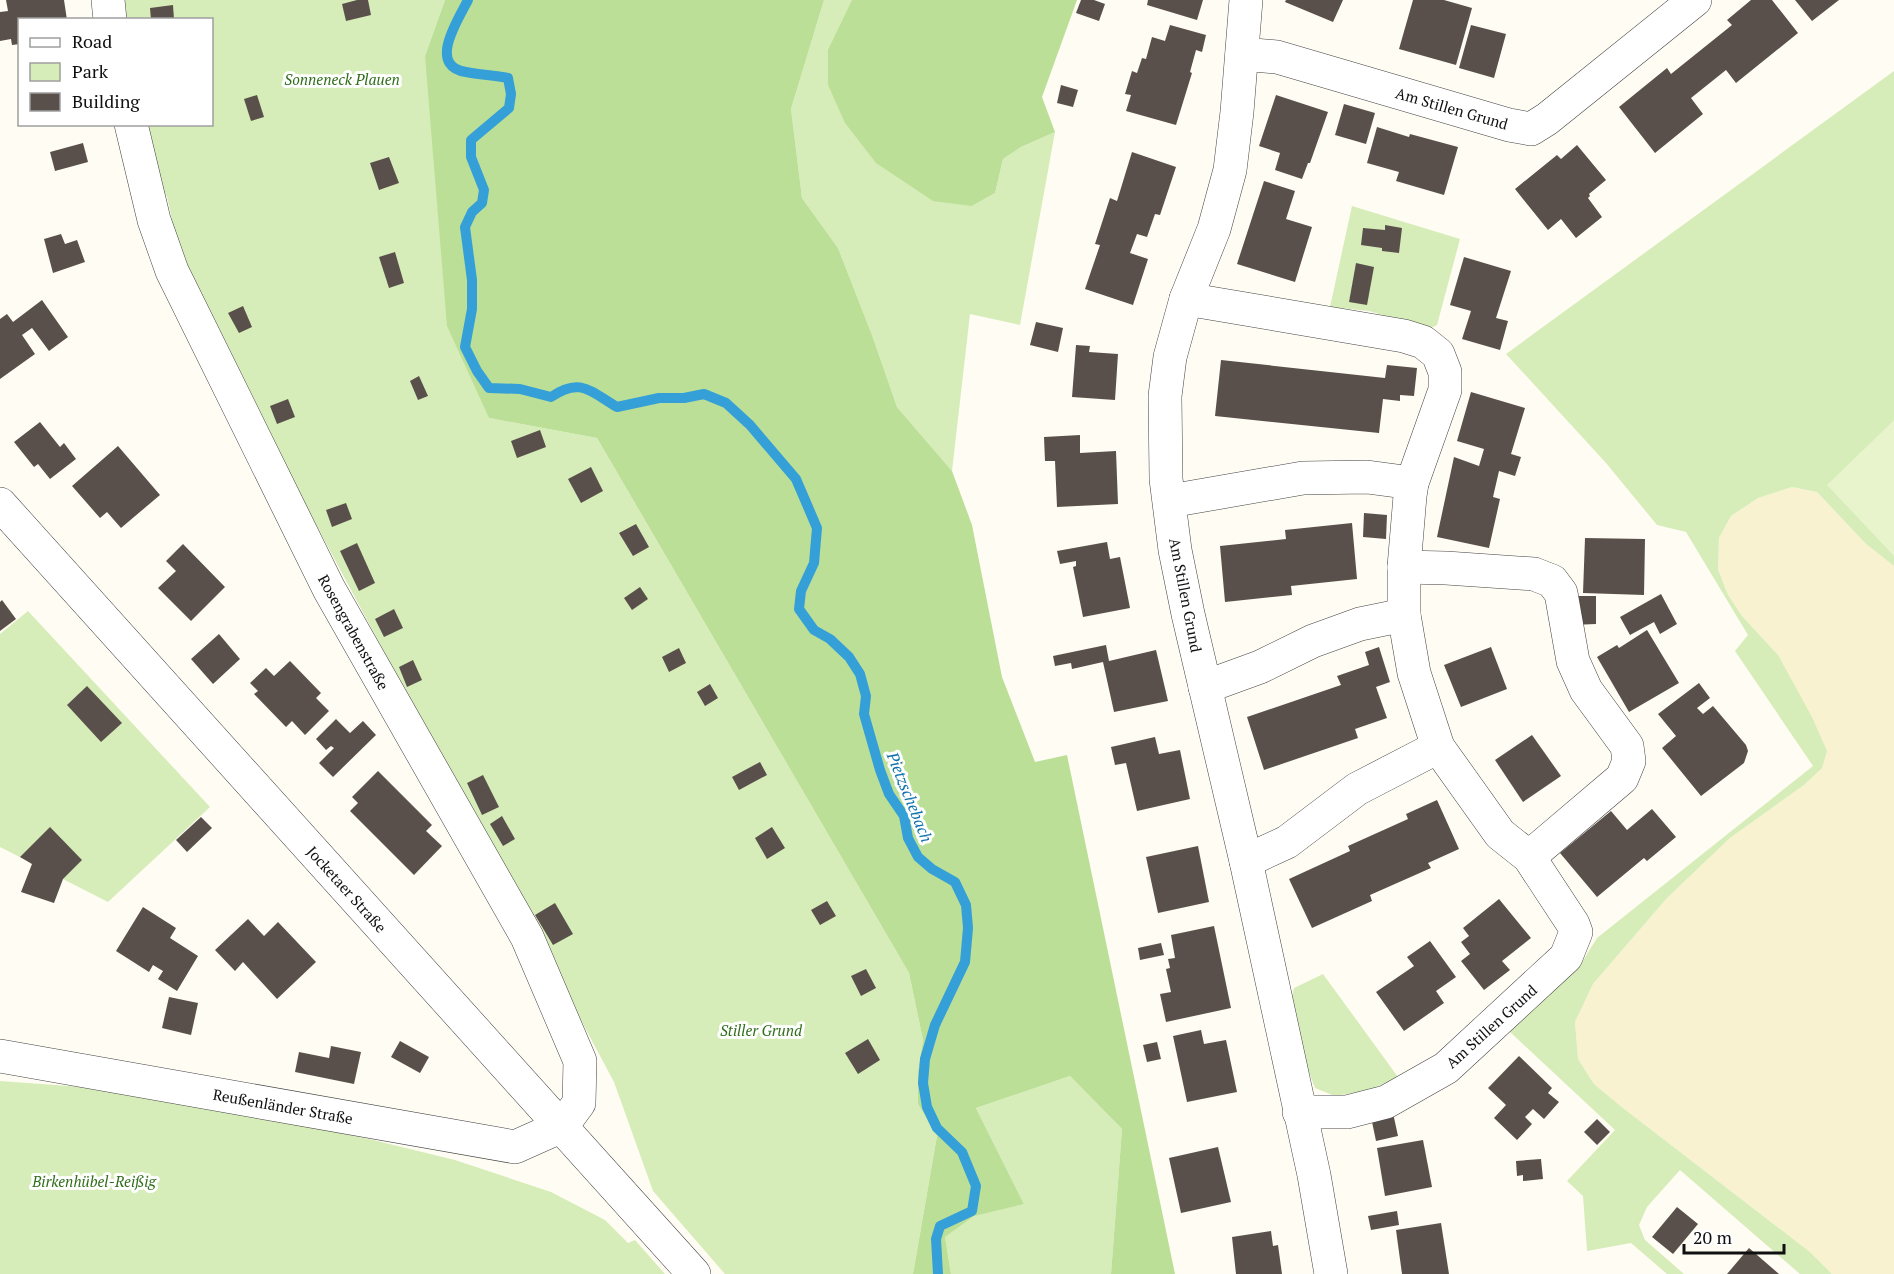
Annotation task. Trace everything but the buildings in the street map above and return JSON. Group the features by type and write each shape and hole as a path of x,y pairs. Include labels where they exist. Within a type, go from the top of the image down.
{"street":[{"path":"108,0 110,18"},
{"name":"Am Stillen Grund","path":"1246,0 1230,170 1214,229 1186,299 1170,357 1165,396 1166,478 1179,571 1246,861 1314,1175 1331,1274"},
{"name":"Am Stillen Grund","path":"1242,54 1277,57 1509,125 1531,129 1695,0"},
{"name":"Rosengrabenstraße","path":"131,126 154,220 172,272 329,589 532,948 580,1061 579,1103 562,1126"},
{"name":"Am Stillen Grund","path":"1186,299 1404,336 1423,342 1438,354 1445,372 1445,390 1412,483 1404,567 1404,615 1414,673 1438,747 1500,834 1529,857 1576,932 1566,957 1446,1068 1386,1102 1347,1112 1299,1112"},
{"path":"1170,501 1303,478 1367,477 1412,483"},
{"name":"Jocketaer Straße","path":"0,504 694,1274"},
{"path":"1404,567 1534,574 1552,581 1561,593 1573,661 1586,690 1627,746 1629,761 1622,778 1529,857"},
{"path":"1206,687 1260,667 1312,641 1360,624 1404,615"},
{"path":"1246,861 1287,842 1357,789 1438,747"},
{"name":"Reußenländer Straße","path":"0,1056 514,1147 562,1126"}],"shaded area":[{"path":"1792,487 1817,492 1866,544 1894,566 1894,1274 1832,1274 1810,1252 1594,1084 1578,1059 1575,1022 1593,984 1667,898 1730,838 1804,785 1822,767 1778,655 1742,616 1728,595 1718,568 1719,538 1731,516 1758,498"}],"green space":[{"name":"Stiller Grund","path":"119,0 445,0 425,56 489,418 597,438 909,973 923,1040 918,1071 918,1104 937,1136 913,1274 725,1274 653,1191 614,1082 281,459 179,251 167,197 157,180 142,126 213,126 213,18 121,18"},
{"path":"445,0 824,0 791,109 802,198 838,248 897,407 952,471 972,525 1002,677 1035,762 1067,755 1175,1274 1111,1274 1122,1129 1070,1076 976,1108 1024,1204 974,1216 945,1237 951,1274 913,1274 937,1136 918,1104 918,1071 923,1040 909,973 597,438 489,418 447,326 425,56"},
{"path":"824,0 852,0 851,6 972,206 995,193 1003,159 1021,147 1055,132 1020,325 970,314 952,471 897,407 838,248 802,198 791,109"},
{"path":"852,0 1077,0 1042,97 1055,132 1021,147 1003,159 995,193 972,206 933,201 876,163 845,123 828,85 828,50"},
{"path":"1894,71 1894,566 1866,544 1817,492 1792,487 1758,498 1731,516 1719,538 1718,569 1728,595 1742,616 1778,655 1812,717 1827,751 1822,768 1804,785 1730,838 1667,898 1593,984 1575,1022 1578,1059 1594,1084 1810,1252 1832,1274 1800,1274 1680,1170 1647,1207 1639,1225 1645,1240 1684,1274 1667,1274 1631,1243 1587,1251 1583,1196 1567,1181 1615,1130 1510,1032 1582,962 1597,938 1813,766 1735,651 1748,635 1686,532 1657,525 1606,463 1506,354"},
{"path":"1352,206 1460,239 1437,325 1429,329 1369,311 1330,307"},
{"path":"1894,420 1894,556 1827,485"},
{"path":"28,611 210,807 108,902 0,847 0,634"},
{"path":"1323,974 1398,1077 1370,1090 1335,1096 1315,1088 1300,1048 1290,1005 1294,988"},
{"path":"1070,1076 1122,1129 1111,1274 951,1274 945,1237 974,1215 1024,1204 976,1108"},
{"name":"Birkenhübel-Reißig","path":"0,1081 137,1091 373,1140 455,1160 551,1192 605,1220 628,1243 635,1240 665,1274 0,1274"}],"waterway":[{"name":"Pietzschebach","path":"468,0 449,41 448,61 454,68 466,72 508,78 511,94 509,108 471,140 471,157 484,190 482,203 472,212 465,227 472,280 472,309 465,347 477,371 489,388 520,389 551,397 570,388 585,388 617,407 659,398 684,398 704,394 726,403 750,425 796,479 817,528 814,563 801,591 799,609 814,630 830,639 849,657 860,674 866,696 864,714 880,770 889,794 904,816 908,838 918,857 932,869 955,882 966,905 968,928 965,962 935,1025 925,1059 923,1083 927,1107 937,1128 962,1152 976,1186 972,1211 940,1226 936,1239 938,1274"}],"park label":[{"name":"Sonneneck Plauen","path":"342,79"}]}
